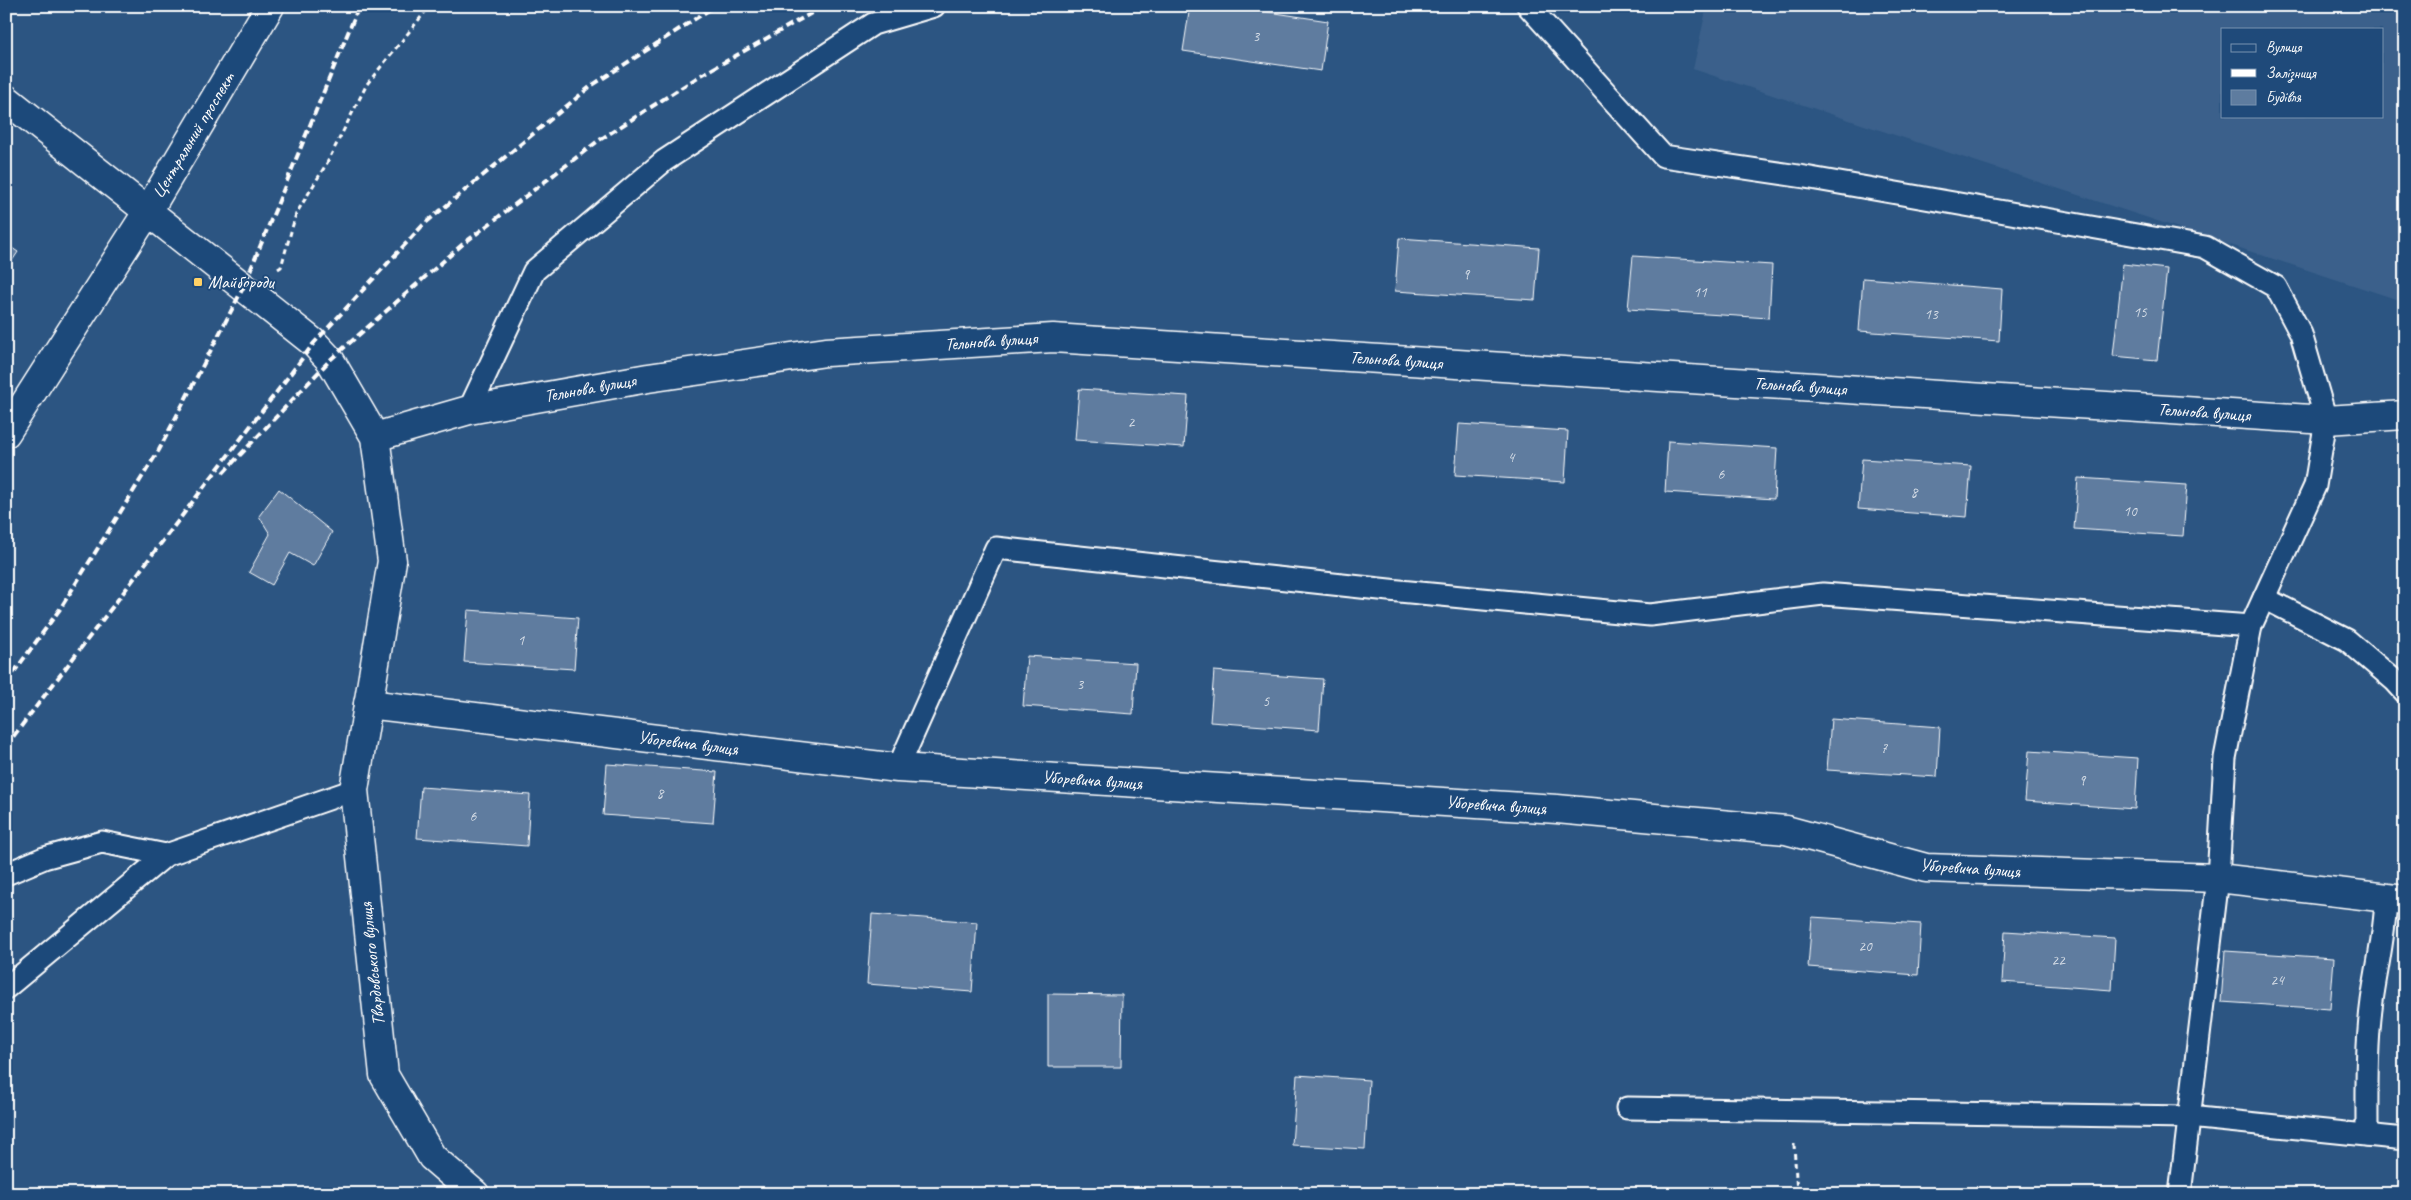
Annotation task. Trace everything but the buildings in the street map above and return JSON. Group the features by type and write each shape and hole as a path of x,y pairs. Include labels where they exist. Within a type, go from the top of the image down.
{"street":[{"name":"Центральний проспект","path":"6,99 148,211 270,6"},
{"path":"6,433 148,211 314,343 330,360 375,437 392,561 368,704"},
{"name":"Тельнова вулиця","path":"375,437 469,410 648,378 826,352 1053,338 2326,420 2405,415"},
{"name":"Уборевича вулиця","path":"368,704 898,768 1557,808 1776,829 1926,868 2218,878 2396,899"},
{"name":"Твардовського вулиця","path":"368,704 354,790 384,1075 432,1157 475,1194"}],"lane":[{"path":"469,410 534,271 664,161 873,24 934,6"},
{"path":"1528,6 1663,156 1815,179 2205,247 2276,287 2301,334 2326,420 2315,486 2251,626 2225,758 2218,878 2180,1194"},
{"path":"898,768 996,548 1389,590 1650,615 1823,594 2251,626"},
{"path":"2264,598 2347,640 2395,681 2405,692"},
{"path":"6,988 166,855 354,790"},
{"path":"6,874 44,858 102,842 166,855"},
{"path":"2367,1135 2368,1055 2372,1001 2385,928 2396,899"},
{"path":"1627,1108 2189,1117 2405,1138"}],"path":[{"path":"243,288 282,267 296,214 327,163 368,84 430,6"},
{"path":"1792,1111 1797,1194"}],"shaded area":[{"path":"1707,6 2405,6 2405,302 1693,69"}],"railway":[{"path":"6,683 60,609 159,450 243,288 359,6"},
{"path":"6,746 314,343 423,225 591,86 715,6"},
{"path":"223,473 330,360 463,244 598,141 698,77 824,6"}],"place":[{"name":"Майбороди","path":"198,282"}]}
